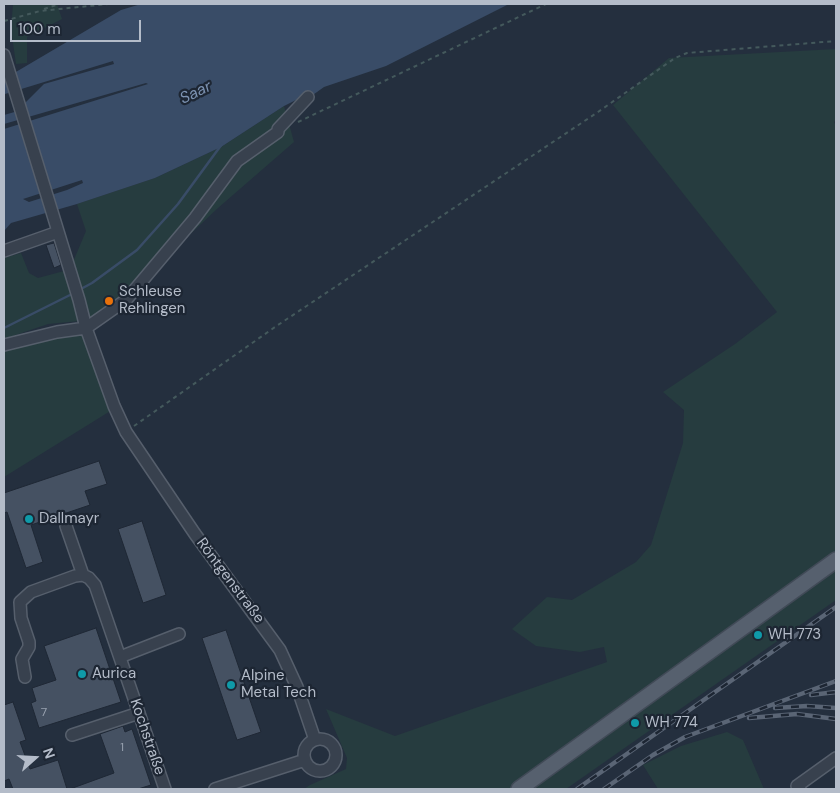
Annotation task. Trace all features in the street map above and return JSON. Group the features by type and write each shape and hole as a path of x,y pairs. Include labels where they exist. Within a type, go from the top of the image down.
{"main road":[{"path":"519,789 836,560"}],"street":[{"name":"Röntgenstraße","path":"4,55 86,328 114,406 126,432 195,534 280,650 297,687 315,740"},
{"path":"4,345 57,332 86,328 126,300 195,218 237,160 278,132 278,129 308,97"},
{"path":"4,251 58,232"},
{"name":"Kochstraße","path":"66,526 83,575 89,578 95,585 165,789"},
{"path":"25,677 22,659 29,642 21,618 20,602 31,592 83,575"},
{"path":"120,657 179,634"},
{"path":"72,735 139,713"},
{"path":"315,740 326,740 334,746 336,752 334,762 327,770 311,768 305,760 304,755 307,745 315,740"},
{"path":"800,789 797,786 836,758"},
{"path":"215,789 305,760"}],"path":[{"path":"4,21 60,4"},
{"path":"40,11 108,4"},
{"path":"295,124 546,4"},
{"path":"126,432 275,327 598,112 675,58 687,53 836,41"}],"green space":[{"path":"13,4 57,4 62,19 27,37 27,63 16,64 11,29"},
{"path":"836,49 836,120 834,122 836,126 836,600 566,789 304,789 346,769 347,758 326,709 395,736 607,662 604,647 580,652 536,646 512,629 547,597 572,600 636,562 651,545 683,443 684,410 663,392 735,344 777,312 613,105 669,58"},
{"path":"284,106 294,142 218,208 127,294 83,322 68,274 86,231 77,204 155,178 221,147"},
{"path":"21,253 29,273 38,278 64,271 80,321 48,324 4,339 4,258"},
{"path":"83,322 120,405 4,477 4,343"},
{"path":"727,732 743,740 764,789 658,789 643,765 681,746"}],"water":[{"name":"Saar","path":"141,4 509,4 386,66 324,87 310,97 306,95 284,106 221,147 155,178 77,204 11,223 4,231 4,129 148,84 4,124 4,115 25,109 24,104 44,84 114,64 113,61 5,94 4,96 4,79 121,10","holes":["82,180 83,183 29,202 23,199"]}],"building":[{"path":"54,243 61,265 54,268 46,245"},
{"name":"Dallmayr","path":"99,461 107,484 85,491 90,505 31,525 43,562 26,568 7,512 4,513 4,493"},
{"path":"142,521 166,595 143,603 118,529"},
{"name":"Aurica","path":"96,628 121,702 39,728 31,703 36,701 32,688 56,680 44,646"},
{"name":"Alpine Metal Tech","path":"226,630 261,732 237,740 202,638"},
{"path":"13,702 26,740 20,742 30,769 58,760 67,789 13,789 9,779 4,781 4,705"},
{"path":"123,726 125,732 132,729 151,785 138,789 70,789 114,773 100,734"}],"waterway":[{"path":"79,290 92,283 137,250 178,204 222,144"},
{"path":"4,328 74,293"}],"railway":[{"path":"577,789 836,607"},
{"path":"604,789 653,755 685,737 836,681"},
{"path":"811,695 836,692"},
{"path":"775,708 807,706 836,708"},
{"path":"749,718 797,714 836,719"}],"place":[{"name":"Schleuse Rehlingen","path":"109,301"},
{"name":"Dallmayr","path":"29,519"},
{"name":"WH 773","path":"758,635"},
{"name":"Aurica","path":"82,674"},
{"name":"Alpine Metal Tech","path":"231,685"},
{"name":"WH 774","path":"635,723"}]}
